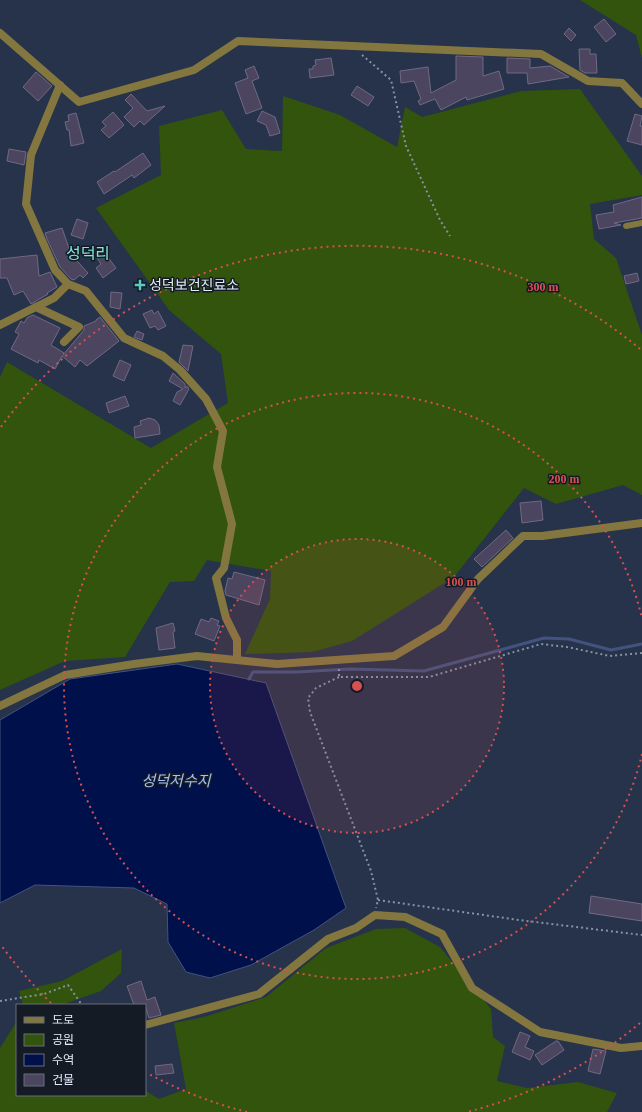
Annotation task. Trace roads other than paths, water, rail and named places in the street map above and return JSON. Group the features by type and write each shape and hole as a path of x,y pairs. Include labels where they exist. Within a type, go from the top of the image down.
{"street":[{"path":"0,33 79,102 194,70 238,41 541,54 588,81 622,83 642,104"},
{"path":"60,85 31,155 26,204 55,270 68,284 86,291 124,338 163,356 180,370 206,399 223,431 217,467 232,524 224,568 216,578 226,618 237,640 237,660"},
{"path":"0,325 54,298 68,284"},
{"path":"36,306 79,327 64,342"},
{"path":"0,706 65,675 197,656 277,664 394,656 443,627 478,579 523,536 542,536 642,523"},
{"path":"146,1025 259,994 328,939 356,928 375,915 405,917 442,934 472,988 540,1032 621,1048 642,1046"}],"lane":[{"path":"626,226 642,224"}],"water":[{"name":"성덕저수지","path":"177,664 266,683 346,908 314,930 251,965 210,978 186,972 168,942 167,904 134,888 35,885 0,903 0,720 70,679"}],"waterway":[{"path":"249,679 253,672 297,672 350,669 424,671 544,638 569,639 611,650 642,644"}],"place":[{"name":"성덕보건진료소","path":"140,285"}],"district":[{"name":"성덕리","path":"88,253"}]}
